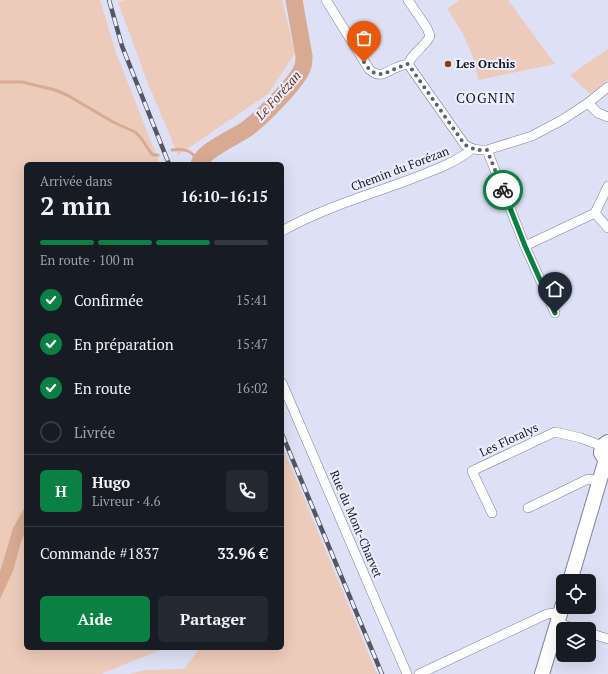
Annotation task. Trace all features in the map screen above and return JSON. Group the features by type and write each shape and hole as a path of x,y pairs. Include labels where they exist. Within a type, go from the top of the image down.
{"main road":[{"path":"572,574 600,481 606,452"},
{"path":"542,674 560,614"}],"street":[{"path":"326,0 369,70 374,74 383,74 408,64"},
{"path":"408,0 427,28 430,36 428,41 411,57 408,64"},
{"path":"408,64 465,145 472,149 479,150 487,150 532,136 588,104 608,86"},
{"path":"588,104 598,113 608,117"},
{"name":"Chemin du Forézan","path":"284,229 324,211 416,177 461,158 472,149"},
{"path":"487,150 525,246 555,313"},
{"path":"525,246 595,213 608,186"},
{"path":"595,213 608,228"},
{"name":"Rue du Mont-Charvet","path":"284,388 407,674"},
{"name":"Les Floralys","path":"492,513 472,471 555,432 581,438 606,452"},
{"path":"528,508 588,479 600,481"},
{"path":"419,674 547,614 556,613"},
{"path":"561,614 570,622"},
{"path":"596,635 608,639"}],"shaded area":[{"path":"0,0 100,0 116,53 159,162 24,162 24,650 160,650 101,674 0,674"},
{"path":"125,0 282,0 295,53 268,94 178,155 147,81 118,2"},
{"path":"460,0 508,0 555,64 478,80 471,52 458,25 447,9"},
{"path":"608,49 608,80 590,94 570,75"},
{"path":"284,450 377,674 128,674 146,670 184,669 198,650 284,650"},
{"path":"24,509 24,535 13,571 0,599 0,572 13,528"}],"waterway":[{"name":"Le Forézan","path":"200,162 213,149 243,132 254,123 279,99 300,73 304,56 294,0"},
{"path":"0,82 22,82 55,90 67,95 113,122 135,132 151,153 153,155 158,155"},
{"path":"172,150 181,149 188,151 199,161"}],"railway":[{"path":"109,0 122,46 168,162"},
{"path":"284,439 382,674"}],"way so far":[{"path":"364,62 369,70 374,74 383,74 408,64 465,145 472,149 487,150 503,190"}],"place":[{"name":"Les Orchis","path":"448,64"}],"district":[{"name":"COGNIN","path":"486,98"}],"route":[{"path":"503,190 525,246 555,313"}]}
